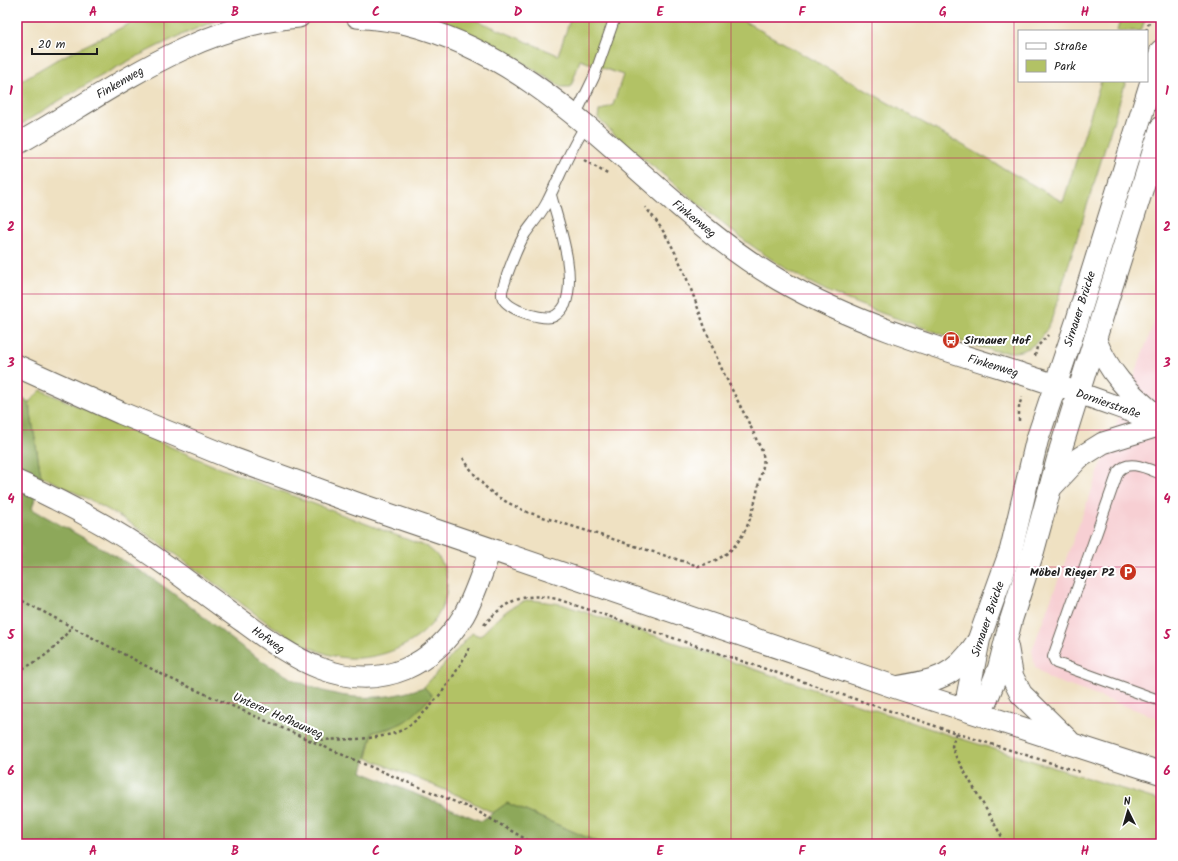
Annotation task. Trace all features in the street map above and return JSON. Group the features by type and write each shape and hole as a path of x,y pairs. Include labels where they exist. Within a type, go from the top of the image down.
{"main road":[{"name":"Sirnauer Brücke","path":"1161,52 1037,440 1011,550 979,639 968,694 971,712 981,707 986,701 999,668 1078,393 1161,128"},
{"path":"17,366 121,413 231,458 490,551 895,687 1161,773"},
{"path":"895,687 927,682 943,677 961,664 979,639"},
{"path":"1006,641 1012,676 1021,694 1029,704 1073,745"}],"street":[{"name":"Finkenweg","path":"17,144 139,72 182,50 200,42 245,27 298,17"},
{"name":"Finkenweg","path":"357,17 407,24 454,40 479,51 523,77 581,121 693,220 739,254 779,280 853,318 887,331 1055,385"},
{"name":"Dornierstraße","path":"1095,338 1102,356 1122,385 1161,421"},
{"name":"Dornierstraße","path":"1055,385 1161,421"},
{"name":"Dornierstraße","path":"1049,490 1079,458 1103,443 1161,425"},
{"name":"Hofweg","path":"17,480 110,528 166,566 288,654 318,669 349,676 382,676 399,671 415,665 443,643 463,616 472,598 490,551"}],"lane":[{"path":"551,194 565,248 568,280 565,304 561,311 551,317 545,317 508,306 502,298 502,293 510,267 522,240 551,194 570,151 615,17"},
{"path":"1161,474 1131,464 1121,467 1118,472 1053,657 1056,663 1161,701"}],"path":[{"path":"1146,30 1151,17"},
{"path":"570,151 616,180"},
{"path":"463,458 480,484 494,495 527,512 698,566 714,560 726,553 743,536 751,520 763,455 719,364 678,257 663,229 641,202"},
{"path":"480,630 497,610 519,598 535,596 556,599 956,733 1085,774"},
{"name":"Unterer Hofhauweg","path":"17,598 169,678 309,740 477,811 534,844"},
{"path":"17,671 52,651 71,627"},
{"path":"309,740 366,737 393,733 405,728 415,720 447,686 464,661 471,644"},
{"path":"956,733 952,746 955,755 1006,844"}],"shaded area":[{"path":"1161,304 1161,719 1050,679 1035,667 1032,650"}],"green space":[{"path":"143,17 226,17 171,40 118,66 17,127 17,83 56,60"},
{"path":"430,17 469,17 558,55 571,17 737,17 1063,202 1101,82 1126,82 1051,321 1041,337 1030,347 1017,352 1005,352 966,343 880,313 829,292 785,268 744,240 631,149 598,118 599,111 613,105 623,75 580,60 571,87 561,87 498,48"},
{"path":"1121,17 1146,17 1141,30 1117,30"},
{"path":"41,390 212,465 427,547 442,562 447,582 444,602 435,619 422,634 405,645 386,653 366,657 346,658 327,654 278,630 129,522 41,476 29,402"},
{"path":"17,396 29,402 41,476 32,509 150,577 244,648 276,670 309,686 344,696 382,697 424,687 432,696 418,711 400,724 373,732 362,772 481,821 507,803 602,844 17,844"},
{"path":"532,600 561,604 946,734 1161,801 1161,844 602,844 507,803 493,813 462,797 367,758 373,732 392,728 432,696 424,687 472,633 480,636 497,619 510,609"}],"place":[{"name":"Sirnauer Hof","path":"951,340"},
{"name":"Möbel Rieger P2","path":"1128,572"}]}
